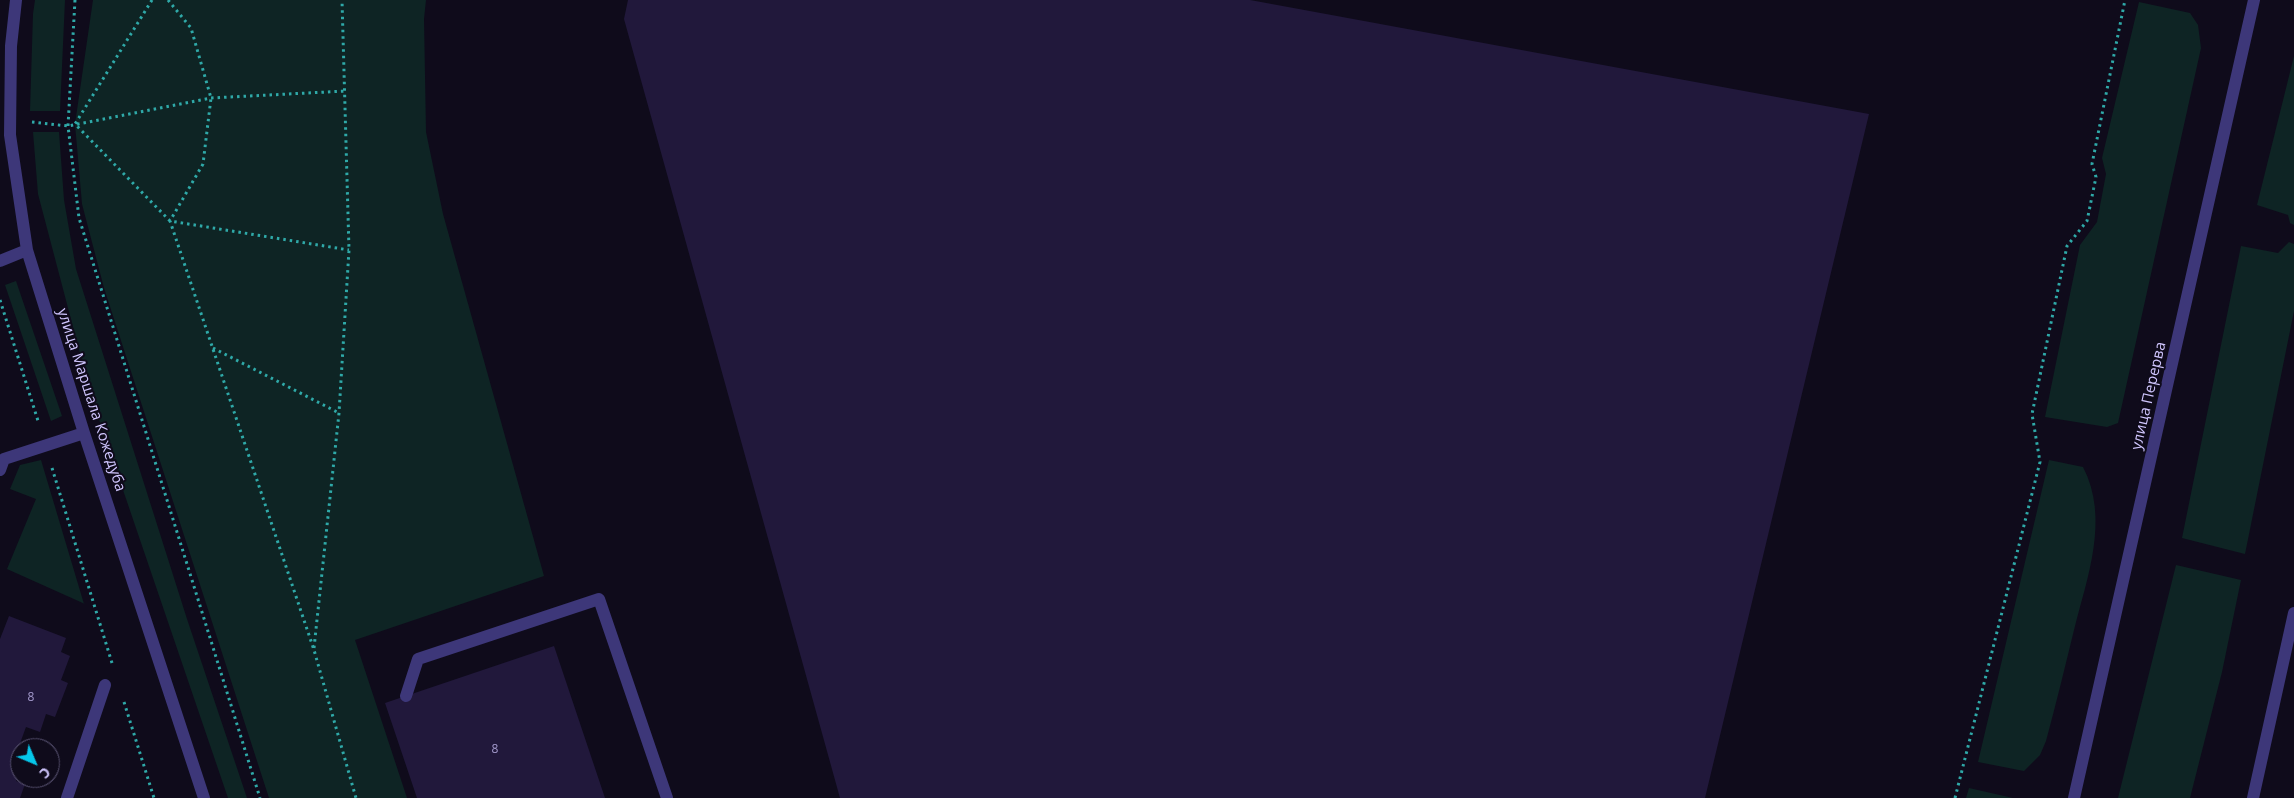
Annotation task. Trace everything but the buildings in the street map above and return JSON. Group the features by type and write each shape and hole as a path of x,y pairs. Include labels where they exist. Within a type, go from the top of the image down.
{"street":[{"name":"улица Маршала Кожедуба","path":"16,0 11,46 10,135 27,250 84,433 204,798"},
{"name":"улица Перерва","path":"2074,798 2254,0"},
{"path":"0,261 27,250"},
{"path":"0,470 4,459 46,447 84,433"},
{"path":"406,696 418,659 599,599 667,798"},
{"path":"2253,798 2294,613"},
{"path":"67,798 105,685"}],"path":[{"path":"75,0 68,126 79,218 260,798"},
{"path":"75,124 152,0"},
{"path":"168,0 190,28 211,98 203,164 170,222"},
{"path":"314,650 339,413 349,250 342,0"},
{"path":"1955,798 2040,462 2032,414 2067,246 2087,221 2096,177 2092,164 2125,0"},
{"path":"68,126 211,98 346,91"},
{"path":"75,124 170,222 314,650 356,798"},
{"path":"170,222 349,250"},
{"path":"0,300 114,668"},
{"path":"213,348 339,413"},
{"path":"122,696 154,798"}],"green space":[{"path":"35,0 65,0 60,111 30,111"},
{"path":"93,0 426,0 424,19 426,132 443,214 544,576 355,640 407,798 269,798 104,288 82,204 75,124"},
{"path":"2139,2 2190,13 2198,25 2201,48 2118,423 2107,427 2045,417 2080,245 2097,222 2106,174 2102,158"},
{"path":"2294,56 2294,225 2290,223 2288,215 2257,205"},
{"path":"33,132 59,132 64,200 76,269 187,619 247,798 228,798 92,399 38,194"},
{"path":"2289,242 2294,244 2294,311 2245,554 2182,538 2241,246 2278,253"},
{"path":"16,281 62,416 51,421 5,285"},
{"path":"41,460 84,603 7,569 36,499 10,489 20,465"},
{"path":"2049,460 2083,467 2091,487 2095,507 2094,548 2046,741 2040,755 2024,771 1978,762"},
{"path":"2176,565 2241,580 2222,672 2190,798 2118,798"},
{"path":"1969,788 2013,798 1966,798"}]}
